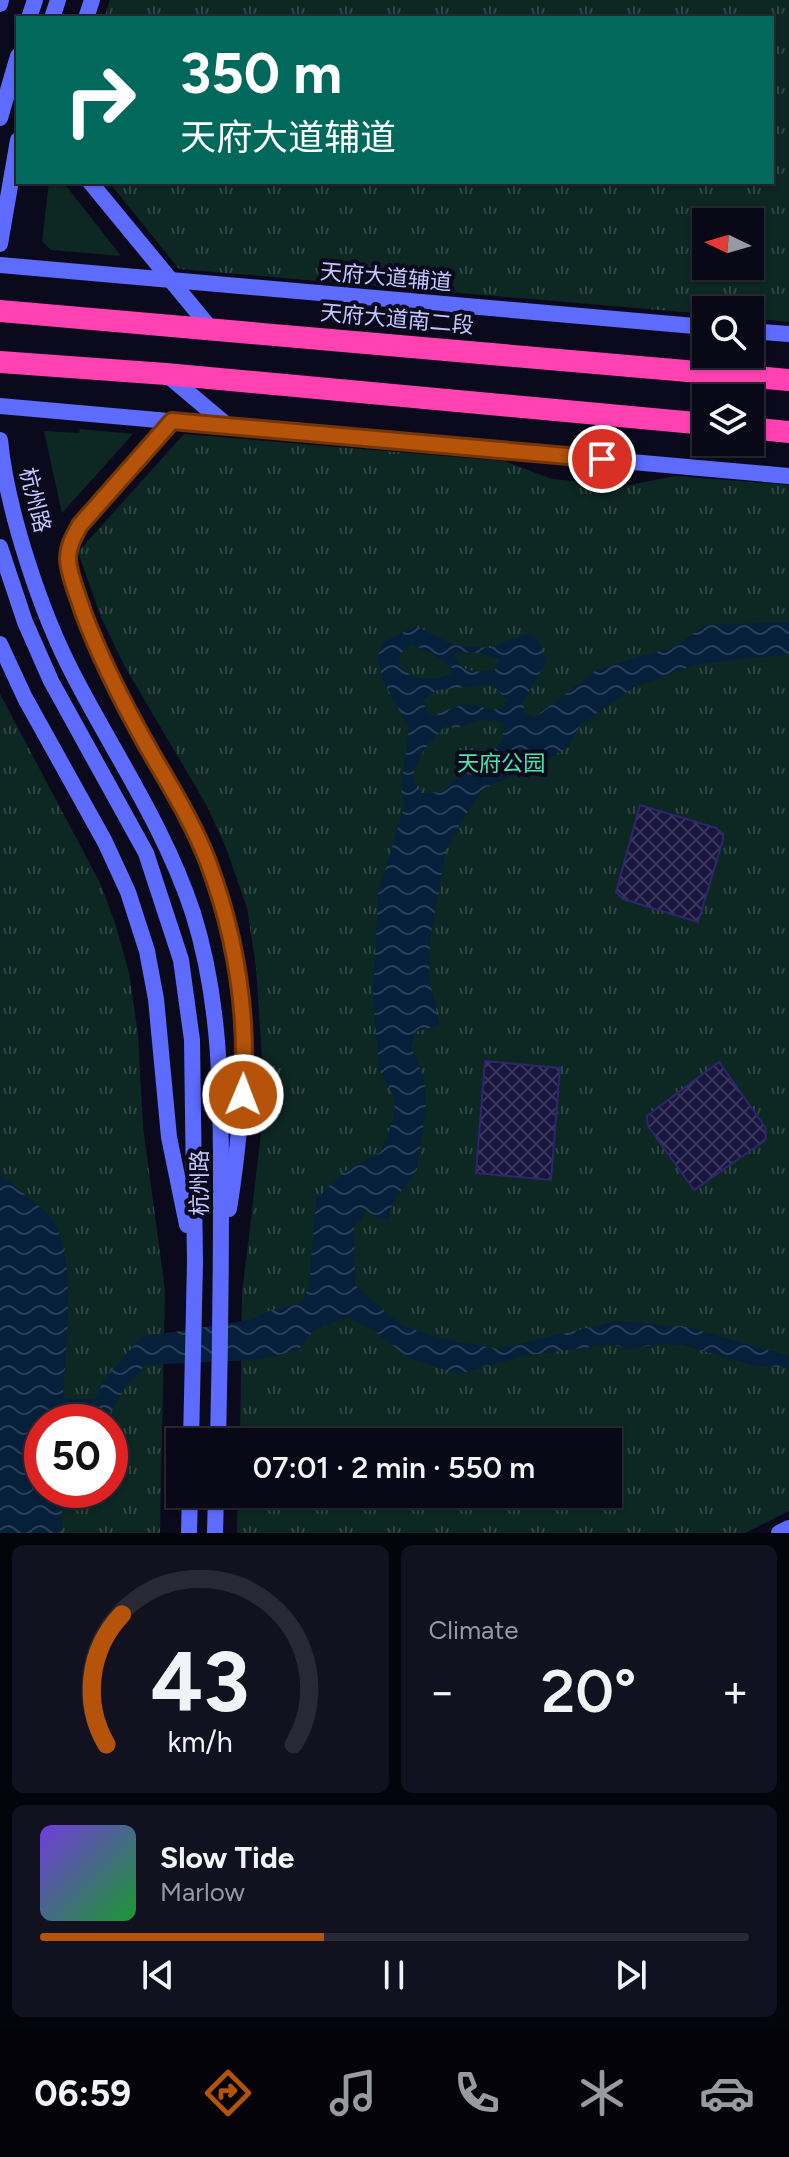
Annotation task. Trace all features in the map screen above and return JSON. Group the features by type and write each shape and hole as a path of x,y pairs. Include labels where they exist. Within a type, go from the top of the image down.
{"highway":[{"name":"天府大道南二段","path":"0,311 789,380"},
{"path":"0,362 166,374 692,423"},
{"path":"764,429 789,432"}],"main road":[{"path":"0,118 16,63"},
{"path":"0,244 16,152"},
{"path":"92,184 211,329"},
{"name":"天府大道辅道","path":"0,265 692,326"},
{"path":"764,332 789,334"},
{"path":"166,374 228,426"},
{"path":"0,406 789,476"},
{"path":"172,421 80,525 70,543 68,560 97,651 184,807 208,861 235,956 243,1023 244,1079 238,1155 221,1258"},
{"name":"杭州路","path":"0,440 11,501 48,616 73,674 135,782 168,849 204,953 219,1050 221,1291 218,1428"},
{"name":"杭州路","path":"0,547 25,622 51,681 146,853 181,960 192,1040 195,1262 191,1428"},
{"path":"0,644 60,765 105,842 133,907 147,951 156,999 169,1137 195,1262"},
{"path":"189,1533 190,1508"},
{"path":"215,1533 216,1508"},
{"path":"779,1533 789,1528"}],"green space":[{"path":"110,0 789,0 789,322 764,319 764,296 692,296 692,313 179,269 111,184 774,184 774,16 105,16"},
{"path":"49,184 65,184 121,256 51,250 42,241"},
{"path":"80,429 133,434 62,513 44,431 79,433"},
{"name":"天府公园","path":"184,434 504,461 552,479 625,486 675,476 789,485 789,1511 745,1533 237,1533 238,1508 622,1508 622,1428 240,1428 242,1294 263,1117 256,967 247,908 207,806 124,665 101,617 78,552"},
{"path":"0,694 101,885 129,973 138,1034 143,1127 165,1290 160,1533 0,1533"}],"water":[{"path":"789,622 789,654 698,664 634,687 580,725 569,746 537,766 484,788 446,849 430,938 429,979 440,1025 415,1032 411,1048 424,1078 426,1105 417,1170 392,1203 389,1219 377,1218 366,1211 354,1227 355,1285 401,1325 443,1339 498,1349 616,1321 687,1327 789,1356 789,1368 753,1365 682,1345 659,1344 628,1349 612,1344 523,1356 459,1374 410,1359 373,1330 347,1317 314,1330 297,1351 253,1360 145,1365 126,1386 116,1404 24,1404 24,1508 62,1508 62,1533 0,1533 0,1175 47,1213 60,1235 65,1256 68,1304 63,1396 67,1399 95,1399 104,1380 141,1337 250,1320 271,1310 302,1303 309,1287 316,1199 345,1171 381,1152 394,1118 395,1098 379,1069 373,997 378,894 404,807 401,789 409,728 383,681 378,656 382,643 416,626 454,645 489,648 530,633 539,642 547,661 523,701 524,713 535,717 598,669 677,646 704,625","holes":["411,644 435,655 452,668 450,675 428,679 405,671 399,666 400,654","453,653 481,653 500,659 495,670 475,671 464,668 456,660","492,684 507,700 503,708 466,705 433,716 425,710 424,699 437,690","486,719 503,723 503,741 442,792 421,793 413,775 418,760 429,744 445,726 456,728"]}],"building":[{"path":"640,805 716,828 723,834 698,922 623,899 616,892"},
{"path":"485,1061 560,1068 551,1180 476,1173"},
{"path":"719,1062 765,1127 766,1137 694,1190 648,1126 647,1116"}],"route":[{"path":"243,1095 243,1023 238,969 226,918 208,861 184,807 97,651 68,560 70,543 80,525 172,421 602,459"}]}
